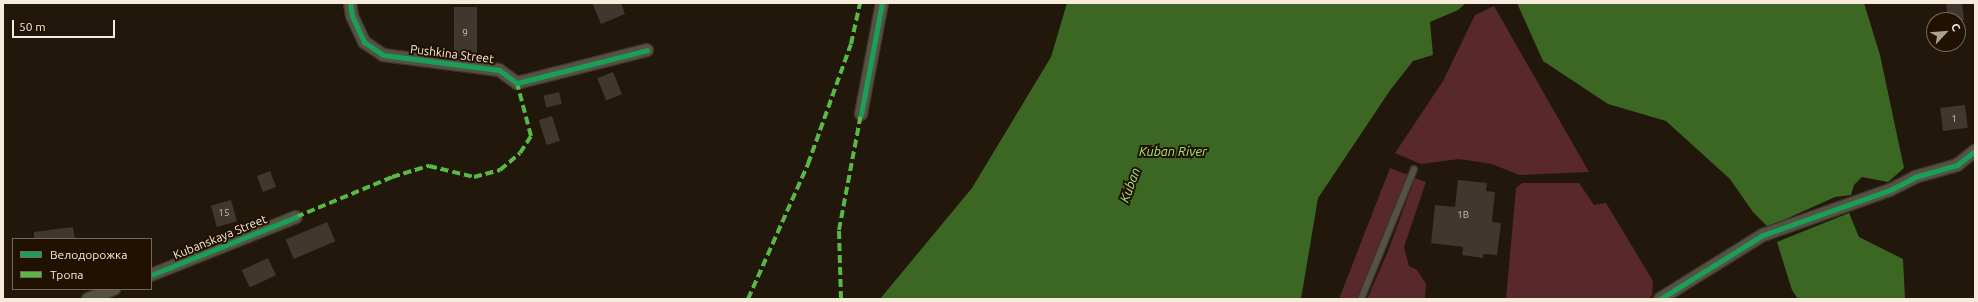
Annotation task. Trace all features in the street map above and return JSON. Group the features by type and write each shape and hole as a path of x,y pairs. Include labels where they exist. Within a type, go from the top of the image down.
{"street":[{"name":"Pushkina Street","path":"350,3 352,16 364,42 383,55 499,70 517,83 647,50"},
{"path":"860,114 882,3"},
{"path":"1665,297 1763,235 1890,190 1915,177 1957,165 1975,151"},
{"name":"Kubanskaya Street","path":"152,275 296,217"},
{"path":"88,299 111,290"}],"lane":[{"path":"1361,299 1414,169"}],"shaded area":[{"path":"1494,6 1589,172 1519,175 1492,164 1459,159 1421,164 1395,153 1443,81 1475,15"},
{"path":"1390,168 1408,175 1357,299 1339,299"},
{"path":"1415,178 1426,182 1404,247 1409,266 1417,270 1426,284 1425,299 1367,299 1388,251"},
{"path":"1522,183 1579,183 1594,205 1606,203 1653,281 1652,296 1648,299 1506,299 1516,188"}],"water":[{"name":"Kuban River","path":"1067,3 1466,3 1458,10 1430,22 1433,55 1413,61 1391,89 1318,198 1301,299 880,299 972,188 1051,57"},
{"path":"1517,3 1864,3 1880,55 1904,168 1888,182 1862,177 1854,185 1851,195 1835,197 1768,227 1753,212 1730,179 1666,121 1608,104 1543,61"},
{"path":"1849,213 1859,237 1903,259 1905,299 1798,299 1792,290 1777,242"}],"building":[{"path":"592,3 621,3 625,14 601,24"},
{"path":"1946,3 1962,3 1963,12 1947,12"},
{"path":"454,7 477,7 477,56 454,56"},
{"path":"613,72 622,94 606,101 597,78"},
{"path":"559,92 562,104 546,108 543,96"},
{"path":"1965,105 1968,128 1943,131 1940,108"},
{"path":"552,116 560,141 547,145 539,120"},
{"path":"270,171 276,187 263,192 257,176"},
{"path":"1458,180 1487,183 1486,191 1495,192 1492,222 1501,223 1497,255 1483,254 1483,258 1462,255 1463,247 1431,243 1435,205 1455,207"},
{"path":"231,200 237,221 217,227 211,206"},
{"path":"327,222 335,241 294,259 286,240"},
{"path":"73,227 75,238 34,238 34,232"},
{"path":"268,258 276,275 250,287 242,270"}],"marked path":[{"path":"748,299 808,164 851,44 860,3"},
{"path":"296,217 392,177 429,166 474,177 500,170 520,153 531,136 517,83"},
{"path":"841,299 839,230 861,114"}],"cycle path":[{"path":"350,3 352,16 364,42 383,55 499,70 517,83 647,50"},
{"path":"861,114 882,3"},
{"path":"1660,299 1763,235 1890,190 1915,177 1957,165 1975,151"},
{"path":"152,275 296,217"}],"water label":[{"name":"Kuban","path":"1130,185"}]}
